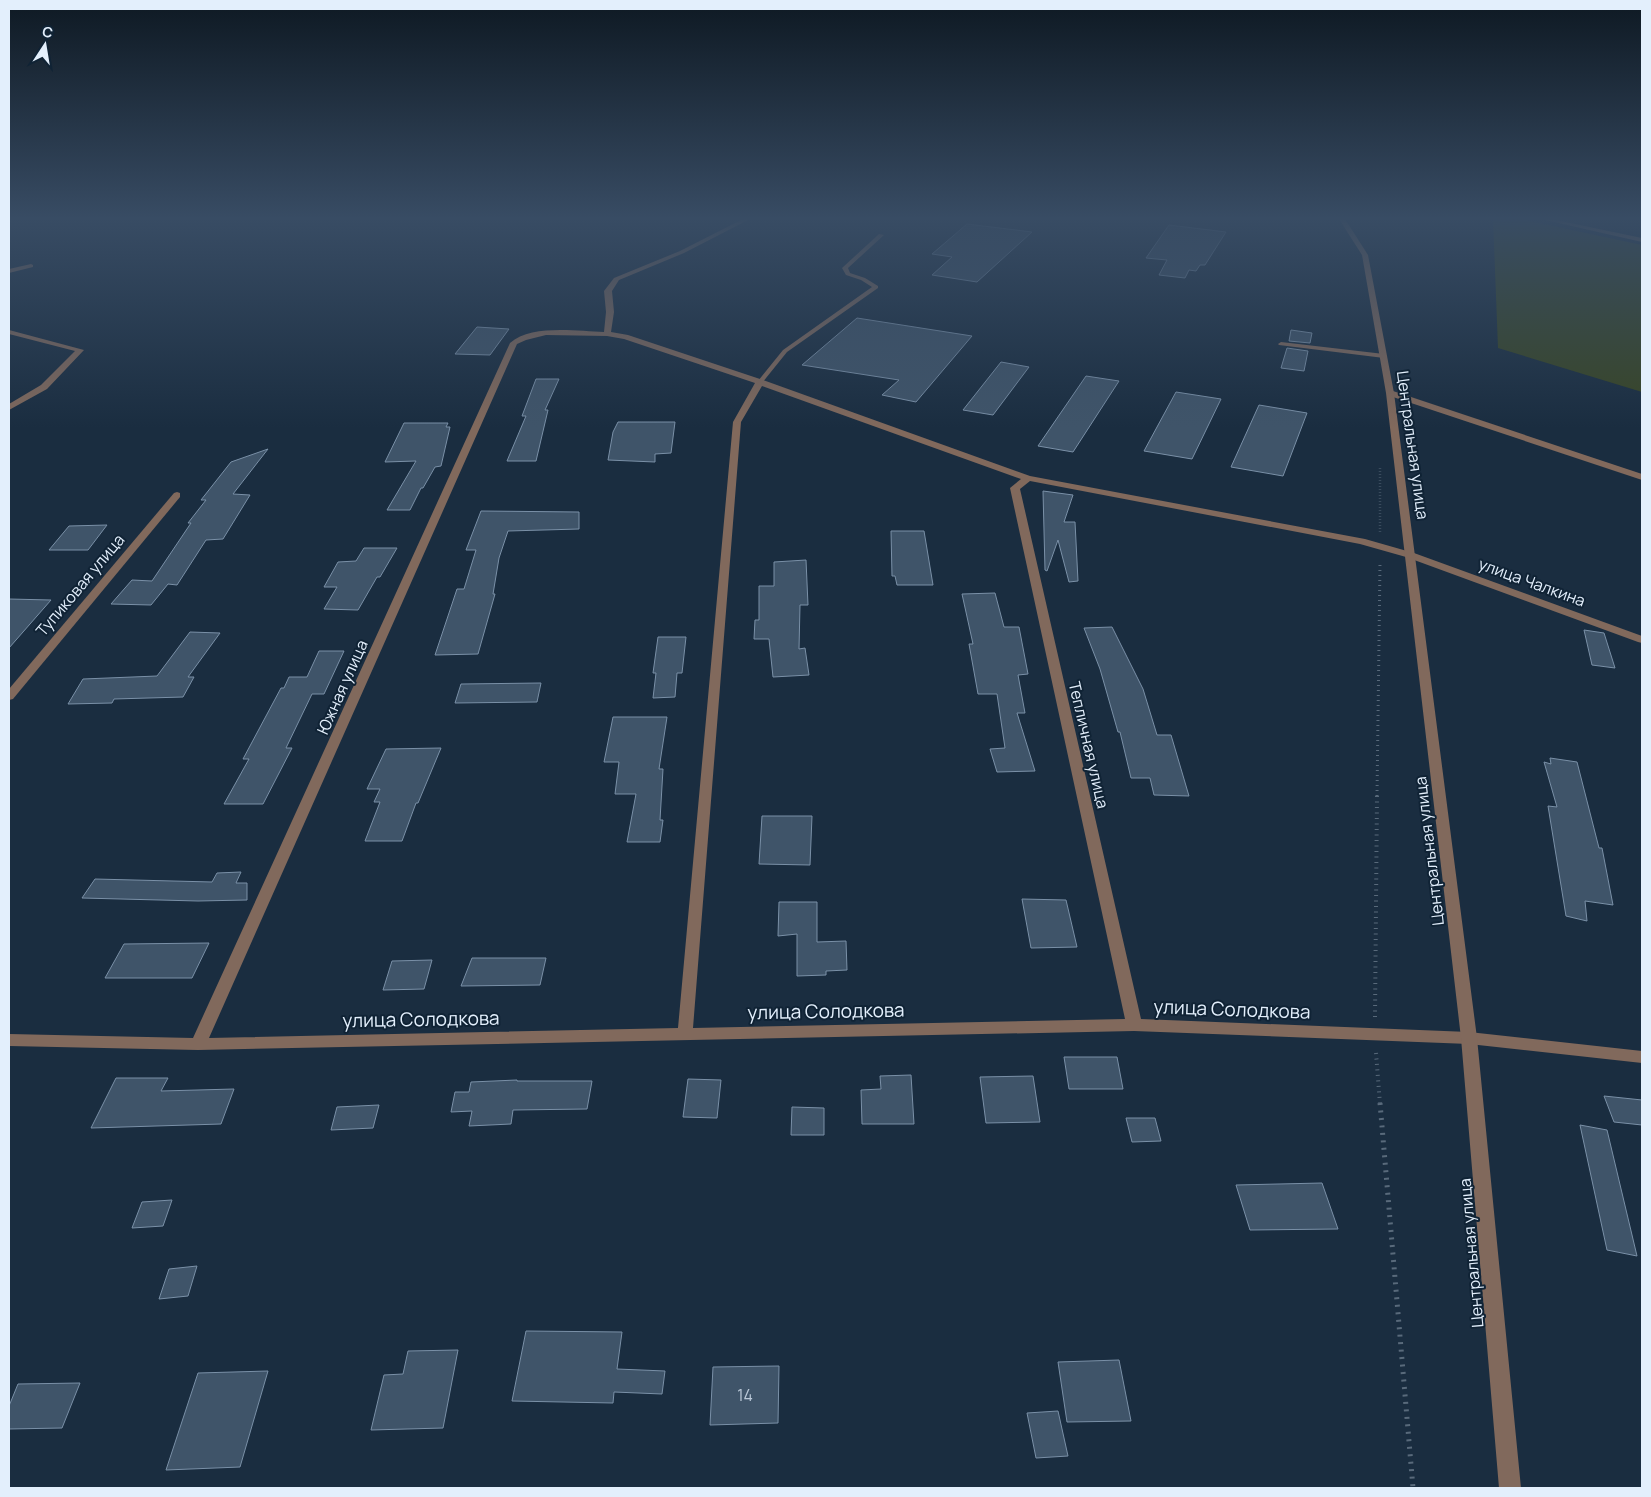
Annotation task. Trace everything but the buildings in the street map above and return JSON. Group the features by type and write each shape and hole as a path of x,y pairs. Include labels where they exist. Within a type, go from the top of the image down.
{"street":[{"path":"607,334 610,312 609,289"},
{"name":"Центральная улица","path":"1371,289 1390,394 1469,1038 1510,1488"},
{"path":"9,332 80,350 44,387 9,407"},
{"name":"улица Чалкина","path":"514,343 528,336 543,334 607,334 625,337 760,382 1028,478 1380,546 1410,555 1642,640"},
{"name":"Южная улица","path":"198,1044 514,343"},
{"path":"685,1034 737,422 760,382"},
{"path":"1390,394 1642,478"},
{"name":"Тепличная улица","path":"1028,478 1015,488 1134,1025"},
{"name":"Тупиковая улица","path":"9,696 176,495"},
{"name":"улица Солодкова","path":"9,1040 198,1044 1134,1025 1469,1038 1642,1057"}],"lane":[{"path":"760,382 784,350 873,289"},
{"path":"1281,344 1384,356"}],"path":[{"path":"1380,458 1375,1034 1413,1488"}],"green space":[{"path":"1496,289 1642,289 1642,392 1498,348"}]}
